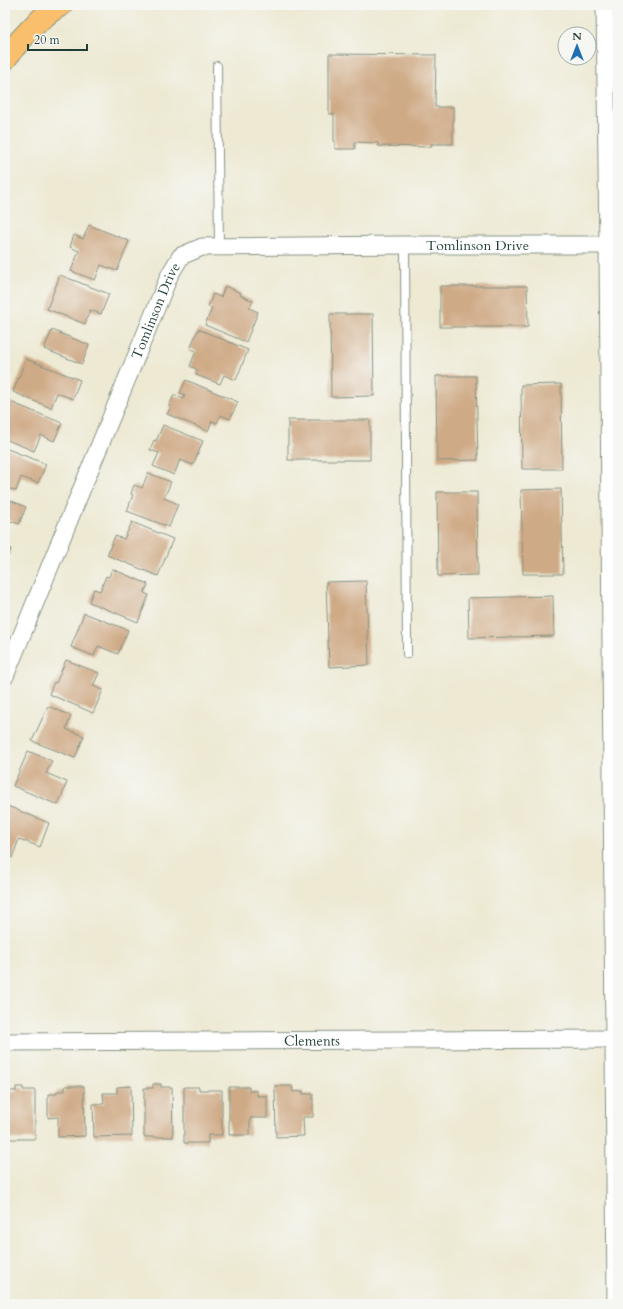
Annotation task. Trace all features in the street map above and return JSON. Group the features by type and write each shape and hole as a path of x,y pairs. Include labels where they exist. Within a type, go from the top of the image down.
{"highway":[{"path":"5,58 27,33 53,9 61,5"}],"street":[{"path":"605,5 613,246 616,1304"},
{"name":"Tomlinson Drive","path":"5,676 170,274 181,256 202,247 405,245 613,246"},
{"name":"Clements","path":"5,1042 616,1039"}],"lane":[{"path":"217,66 219,247"},
{"path":"405,245 407,654"}],"building":[{"path":"329,54 436,55 435,107 453,107 453,144 431,144 431,147 378,146 378,143 355,142 355,149 335,149 334,114 329,114"},
{"path":"89,225 129,241 117,271 101,265 95,280 71,271 79,251 70,247 74,235 83,239"},
{"path":"60,275 109,294 101,314 90,310 85,324 47,309"},
{"path":"225,286 241,293 240,295 253,301 249,308 258,312 246,342 205,325 212,308 208,307 213,294 221,297"},
{"path":"440,286 527,286 528,327 440,327"},
{"path":"330,314 373,314 374,396 331,397"},
{"path":"198,329 248,350 236,380 224,375 220,384 196,375 198,370 190,366 196,351 190,349"},
{"path":"52,330 89,345 82,364 44,349"},
{"path":"26,359 80,380 73,399 57,393 51,408 13,392"},
{"path":"436,376 476,376 478,460 437,461"},
{"path":"186,380 238,402 230,419 221,415 217,423 212,421 208,431 167,414 171,407 169,406 174,395 183,399 185,395 180,393"},
{"path":"561,384 562,469 522,469 521,385"},
{"path":"8,401 62,423 54,441 41,435 34,451 5,439 5,409"},
{"path":"288,420 370,420 370,460 288,460"},
{"path":"163,425 203,441 193,465 180,460 174,475 153,466 159,453 150,450"},
{"path":"5,448 46,464 38,483 21,477 16,491 5,487"},
{"path":"148,473 171,482 164,498 178,504 169,527 127,511 133,495 131,494 134,485 142,488"},
{"path":"561,489 563,574 523,574 521,490"},
{"path":"437,492 477,492 478,575 438,576"},
{"path":"5,498 26,507 19,524 5,519"},
{"path":"132,522 173,539 158,576 107,555 115,536 124,539"},
{"path":"5,546 11,549 5,562"},
{"path":"112,569 148,584 144,593 149,595 138,622 89,602 94,589 100,591 106,576 109,577"},
{"path":"366,581 369,665 329,667 326,582"},
{"path":"553,596 554,636 469,638 468,598"},
{"path":"84,613 128,630 118,654 98,646 94,656 71,647"},
{"path":"66,660 99,673 93,686 103,690 93,713 49,694 54,682 56,683"},
{"path":"48,706 71,716 66,729 84,736 75,758 32,741"},
{"path":"28,751 52,761 46,773 67,782 58,805 13,786"},
{"path":"5,805 49,823 40,847 19,839 12,858 5,856"},
{"path":"153,1084 161,1084 161,1087 172,1087 173,1137 144,1137 144,1088 153,1088"},
{"path":"65,1086 84,1086 85,1136 58,1137 58,1117 48,1118 48,1094 57,1094 57,1091 65,1091"},
{"path":"131,1086 132,1136 94,1137 93,1104 104,1104 103,1093 117,1093 117,1087"},
{"path":"275,1086 292,1086 293,1092 303,1091 303,1094 313,1094 313,1117 303,1117 304,1136 276,1137"},
{"path":"16,1087 23,1087 23,1090 35,1090 35,1139 5,1139 5,1091 16,1091"},
{"path":"184,1087 199,1087 199,1090 222,1090 222,1135 208,1135 208,1143 184,1143"},
{"path":"229,1087 249,1087 249,1091 257,1091 257,1096 267,1096 267,1118 250,1118 250,1135 229,1135"}]}
